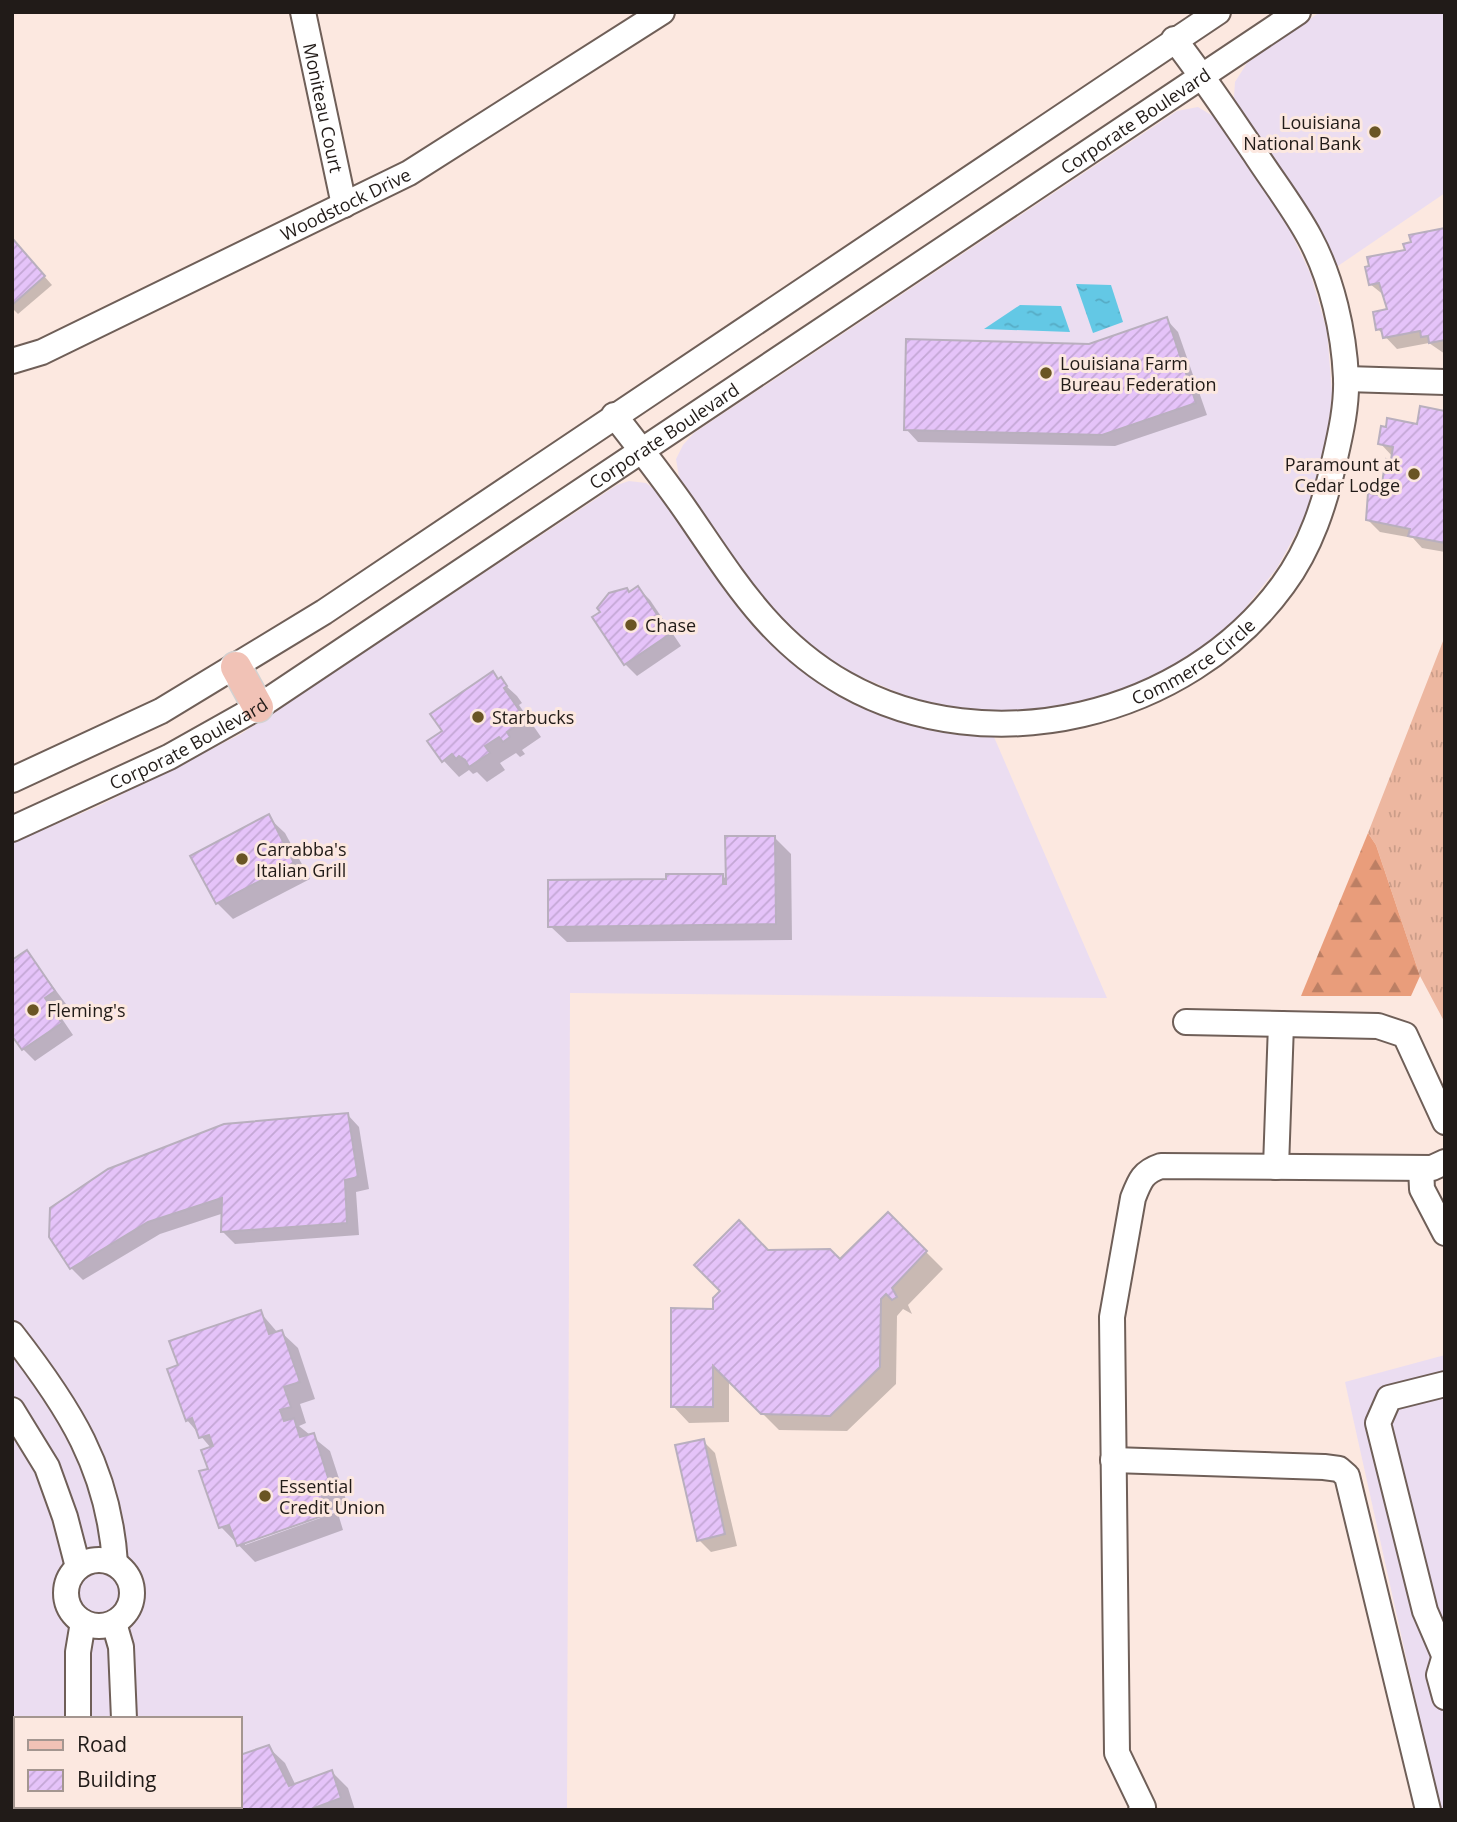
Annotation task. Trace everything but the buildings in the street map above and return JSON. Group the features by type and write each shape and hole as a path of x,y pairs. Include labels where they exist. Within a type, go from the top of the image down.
{"main road":[{"path":"236,667 258,707"}],"street":[{"name":"Moniteau Court","path":"303,12 344,205"},
{"name":"Woodstock Drive","path":"12,361 42,352 409,173 662,12"},
{"path":"12,780 161,711 324,612 1174,39 1218,12"},
{"name":"Corporate Boulevard","path":"12,829 169,757 258,707 1298,12"},
{"name":"Commerce Circle","path":"614,415 737,587 780,637 848,685 897,706 943,719 1026,723 1110,708 1156,688 1203,661 1247,627 1282,586 1314,529 1327,495 1340,433 1346,379 1332,299 1310,238 1203,76 1174,39"},
{"path":"1346,379 1445,383"},
{"path":"1186,1022 1378,1026 1405,1035 1445,1122"},
{"path":"1276,1167 1281,1024"},
{"path":"1144,1809 1117,1753 1113,1460 1112,1317 1133,1198 1139,1181 1145,1171 1161,1166 1433,1165 1422,1189 1445,1233"},
{"path":"12,1334 20,1362 55,1389 92,1456 113,1522 115,1563"},
{"path":"1445,1384 1389,1398 1378,1423 1425,1611 1445,1655 1439,1675 1445,1697"},
{"path":"12,1410 47,1467 65,1517 78,1567"},
{"path":"1113,1460 1324,1467 1339,1469 1347,1476 1428,1810"},
{"path":"96,1560 115,1563 128,1575 133,1597 130,1608 114,1623 93,1626 83,1622 74,1614 66,1590 70,1577 78,1567 96,1560"},
{"path":"78,1717 78,1652 83,1622"},
{"path":"114,1623 121,1647 124,1717"}],"shaded area":[{"path":"1320,12 1445,12 1445,193 1335,268 1305,207 1234,98 1235,82 1247,63"},
{"path":"1198,107 1216,118 1288,226 1311,275 1327,331 1332,393 1327,443 1306,515 1277,568 1239,616 1188,659 1122,692 1041,712 979,712 911,698 854,674 829,659 783,622 742,573 679,477 676,459 683,445 694,433 1177,111"},
{"path":"629,481 646,483 659,493 747,619 799,668 868,708 921,727 994,737 1107,998 570,993 567,1810 12,1810 12,843 101,805 241,734 617,485"},
{"path":"1445,1355 1445,1810 1440,1810 1345,1382"}],"green space":[{"path":"1445,636 1445,1023 1420,976 1376,845 1368,833"},
{"path":"1368,833 1376,845 1420,976 1411,996 1301,996"}],"water":[{"path":"1076,284 1111,285 1123,322 1093,333"},
{"path":"1020,305 1061,306 1070,332 984,329"}],"place":[{"name":"Louisiana National Bank","path":"1375,132"},
{"name":"Louisiana Farm Bureau Federation","path":"1046,373"},
{"name":"Paramount at Cedar Lodge","path":"1414,474"},
{"name":"Chase","path":"631,625"},
{"name":"Starbucks","path":"478,717"},
{"name":"Carrabba's Italian Grill","path":"242,859"},
{"name":"Fleming's","path":"33,1010"},
{"name":"Essential Credit Union","path":"265,1496"}]}
